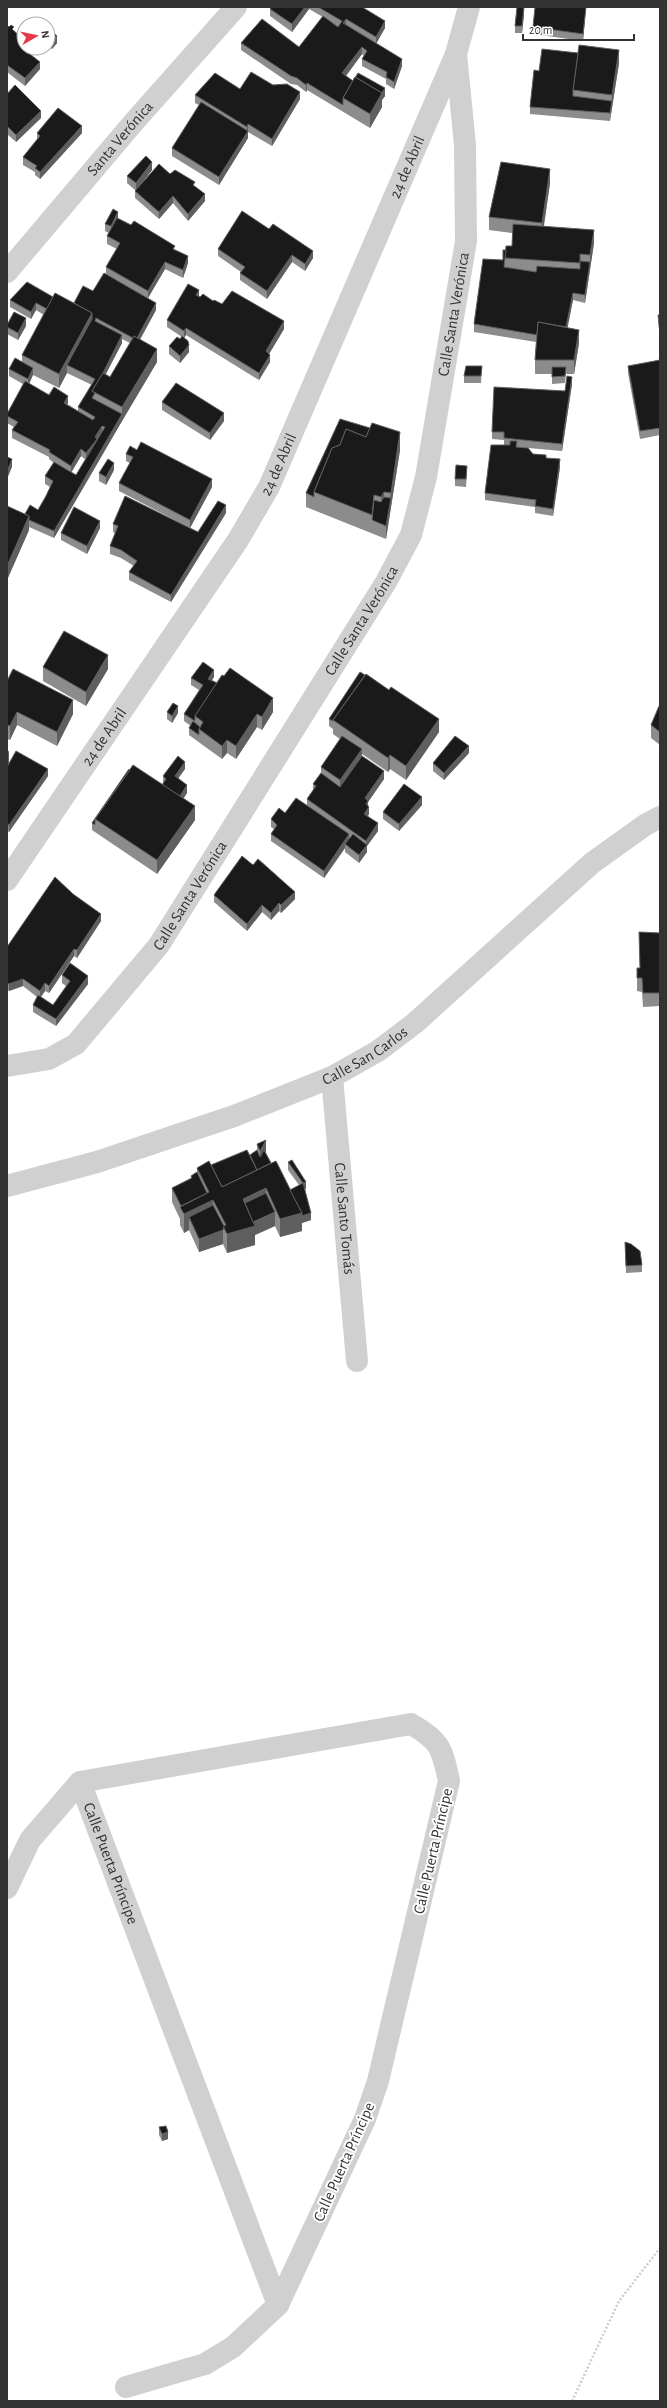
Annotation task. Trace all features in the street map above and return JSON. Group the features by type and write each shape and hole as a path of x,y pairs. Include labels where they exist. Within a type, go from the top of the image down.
{"street":[{"name":"Santa Verónica","path":"7,272 133,123 236,7"},
{"name":"24 de Abril","path":"7,880 238,540 269,487 456,54 469,7"},
{"name":"Calle Santa Verónica","path":"7,1066 50,1059 76,1044 159,945 386,582 411,535 426,477 466,241 465,145 456,54"},
{"name":"Calle San Carlos","path":"7,1186 97,1162 234,1116 332,1077 378,1051 415,1023 592,863 645,825 660,817"},
{"name":"Calle Santo Tomás","path":"332,1077 357,1361"},
{"name":"Calle Puerta Príncipe","path":"7,1888 30,1840 80,1782 411,1724 431,1736 444,1756 449,1781 378,2081 365,2119 278,2305 233,2347 205,2364 126,2387"},
{"name":"Calle Puerta Príncipe","path":"80,1782 278,2305"}],"path":[{"path":"572,2401 619,2301 660,2248"}],"building":[{"path":"272,7 305,7 292,24 270,9"},
{"path":"318,7 362,7 385,21 376,37 346,19 343,23 402,59 394,82 386,77 387,72 362,59 367,51 362,47 342,73 353,81 343,98 343,105 307,83 306,85 297,78 291,76 241,43 262,19 299,47 323,16 338,27 342,21"},
{"path":"517,7 524,7 522,26 515,26"},
{"path":"535,7 586,7 583,34 533,27"},
{"path":"7,25 9,27 11,25 14,27 12,29 16,33 16,56 32,56 40,62 25,78 7,65"},
{"path":"579,45 619,50 612,95 573,90"},
{"path":"542,49 578,53 573,96 612,101 610,113 530,107 534,70 539,71"},
{"path":"251,72 273,85 287,84 300,92 272,139 248,124 247,127 195,95 215,73 240,89"},
{"path":"358,73 385,88 382,93 355,77"},
{"path":"355,77 382,93 370,114 343,98"},
{"path":"15,85 41,111 16,135 7,126 7,94"},
{"path":"201,102 248,131 219,177 172,148"},
{"path":"58,108 82,126 40,172 35,168 37,166 23,157 40,136 37,133"},
{"path":"146,156 152,162 136,183 127,176"},
{"path":"501,162 550,169 542,223 489,217"},
{"path":"159,164 170,174 175,170 195,182 193,185 205,194 188,214 173,196 159,212 135,191"},
{"path":"113,209 118,212 111,226 105,224"},
{"path":"242,211 269,229 273,224 313,251 305,264 292,255 267,291 240,273 245,267 218,249"},
{"path":"117,218 131,225 134,221 175,246 173,249 188,256 183,270 165,262 148,291 106,267 120,243 107,236"},
{"path":"513,224 594,230 590,255 580,254 580,263 505,258 506,246 512,246"},
{"path":"503,250 506,250 504,267 536,272 537,266 580,269 580,261 590,262 585,295 573,293 566,327 538,322 537,335 474,324 483,259 503,260"},
{"path":"104,273 156,303 137,338 134,336 133,338 96,318 95,321 122,335 92,391 95,393 92,398 122,414 54,531 29,520 29,516 25,514 30,505 38,510 46,496 53,481 45,476 54,462 76,475 105,427 102,426 95,437 97,439 86,453 81,449 71,466 49,452 50,450 12,430 18,422 7,416 7,414 25,381 49,395 54,387 68,396 64,403 93,420 95,417 78,407 95,379 67,365 92,319 92,313 74,303 83,286 93,291"},
{"path":"27,282 53,297 47,309 36,303 31,312 10,300"},
{"path":"188,284 199,290 196,295 200,297 203,294 213,301 214,300 222,304 232,291 284,321 266,351 270,355 259,373 186,328 184,331 167,320"},
{"path":"55,293 92,313 59,374 22,355"},
{"path":"14,312 26,318 18,333 7,327"},
{"path":"658,315 660,315 660,329"},
{"path":"538,322 579,330 574,360 535,360"},
{"path":"134,336 157,349 122,407 92,391 103,373 110,377"},
{"path":"182,336 188,341 189,345 180,356 169,346 177,337 180,339"},
{"path":"15,358 33,368 28,379 9,369"},
{"path":"660,360 660,428 640,431 628,366"},
{"path":"466,366 482,366 481,376 464,376"},
{"path":"552,367 566,367 565,376 552,377"},
{"path":"567,376 572,377 562,444 504,438 504,432 492,432 494,387 565,391"},
{"path":"176,383 224,413 210,433 162,402"},
{"path":"340,419 370,428 366,437 346,429 340,445 332,448 314,492 314,497 306,493"},
{"path":"372,423 400,432 391,493 384,492 381,497 374,495 372,515 314,492 332,448 340,445 346,429 366,437"},
{"path":"510,441 517,441 516,447 528,448 533,454 546,455 546,458 560,459 553,509 535,506 536,500 485,493 491,445 510,445"},
{"path":"141,442 212,479 190,520 119,483 133,457 126,454 130,446 137,450"},
{"path":"7,457 12,459 7,472"},
{"path":"108,459 114,463 106,477 99,473"},
{"path":"456,465 467,466 466,479 455,479"},
{"path":"125,496 198,532 218,501 226,505 171,595 129,572 137,561 121,550 110,546 118,526 113,524"},
{"path":"384,497 391,498 386,526 372,520 374,500 381,502"},
{"path":"7,506 29,516 7,566"},
{"path":"74,507 100,521 87,546 61,533"},
{"path":"64,631 108,655 86,692 43,667"},
{"path":"203,662 214,670 208,679 217,683 195,716 195,721 184,714 203,685 191,678"},
{"path":"230,668 273,698 262,717 257,714 236,746 227,740 222,746 199,729 203,722 195,716 222,675 224,676"},
{"path":"13,669 73,700 57,732 17,712 10,726 7,725 7,681"},
{"path":"360,672 365,675 333,721 329,719"},
{"path":"366,674 389,690 391,687 439,719 406,766 390,755 388,758 333,720"},
{"path":"173,703 178,706 172,716 167,712"},
{"path":"659,706 660,707 660,732 651,725"},
{"path":"193,721 200,727 199,735 189,728"},
{"path":"342,736 362,749 340,780 321,767"},
{"path":"455,736 469,746 444,773 433,763"},
{"path":"16,751 48,769 9,825 7,824 7,767"},
{"path":"178,756 185,762 175,776 187,785 180,796 162,785 166,779 163,776"},
{"path":"362,756 384,771 365,798 368,801 366,804 369,807 364,814 378,823 366,841 307,799 316,786 313,784 321,773 340,787"},
{"path":"133,765 195,806 157,860 95,819"},
{"path":"129,769 130,770 95,819 95,825 92,823"},
{"path":"404,784 422,797 399,824 383,812"},
{"path":"296,798 349,834 324,871 271,834 277,825 271,819 279,808 285,813"},
{"path":"353,834 367,845 359,855 345,844"},
{"path":"242,856 253,865 258,859 295,892 281,905 279,903 271,913 262,905 247,924 214,895"},
{"path":"55,877 73,894 101,914 77,950 74,949 49,986 45,983 40,991 23,979 9,984 7,982 7,947"},
{"path":"639,932 660,933 660,993 643,993 642,978 637,978 637,968 640,968"},
{"path":"70,963 88,976 56,1019 33,1005 38,995 53,1005 70,981 62,975"},
{"path":"266,1140 264,1144 260,1151 257,1144"},
{"path":"247,1150 257,1170 222,1187 211,1165"},
{"path":"257,1150 260,1157 264,1150 271,1163 257,1170 250,1155"},
{"path":"292,1160 306,1182 303,1183 288,1162"},
{"path":"209,1161 222,1187 276,1161 302,1213 280,1219 266,1188 243,1199 255,1226 227,1234 223,1226 226,1225 213,1200 184,1214 180,1207 209,1192 197,1168"},
{"path":"197,1172 207,1193 181,1206 172,1188 192,1178 191,1176"},
{"path":"303,1183 311,1213 302,1216 302,1213 290,1190"},
{"path":"266,1193 275,1212 253,1222 245,1203"},
{"path":"213,1205 224,1226 223,1230 199,1239 189,1217"},
{"path":"625,1242 631,1244 640,1251 642,1265 626,1266"},
{"path":"166,2126 168,2132 162,2134 159,2127"}]}
